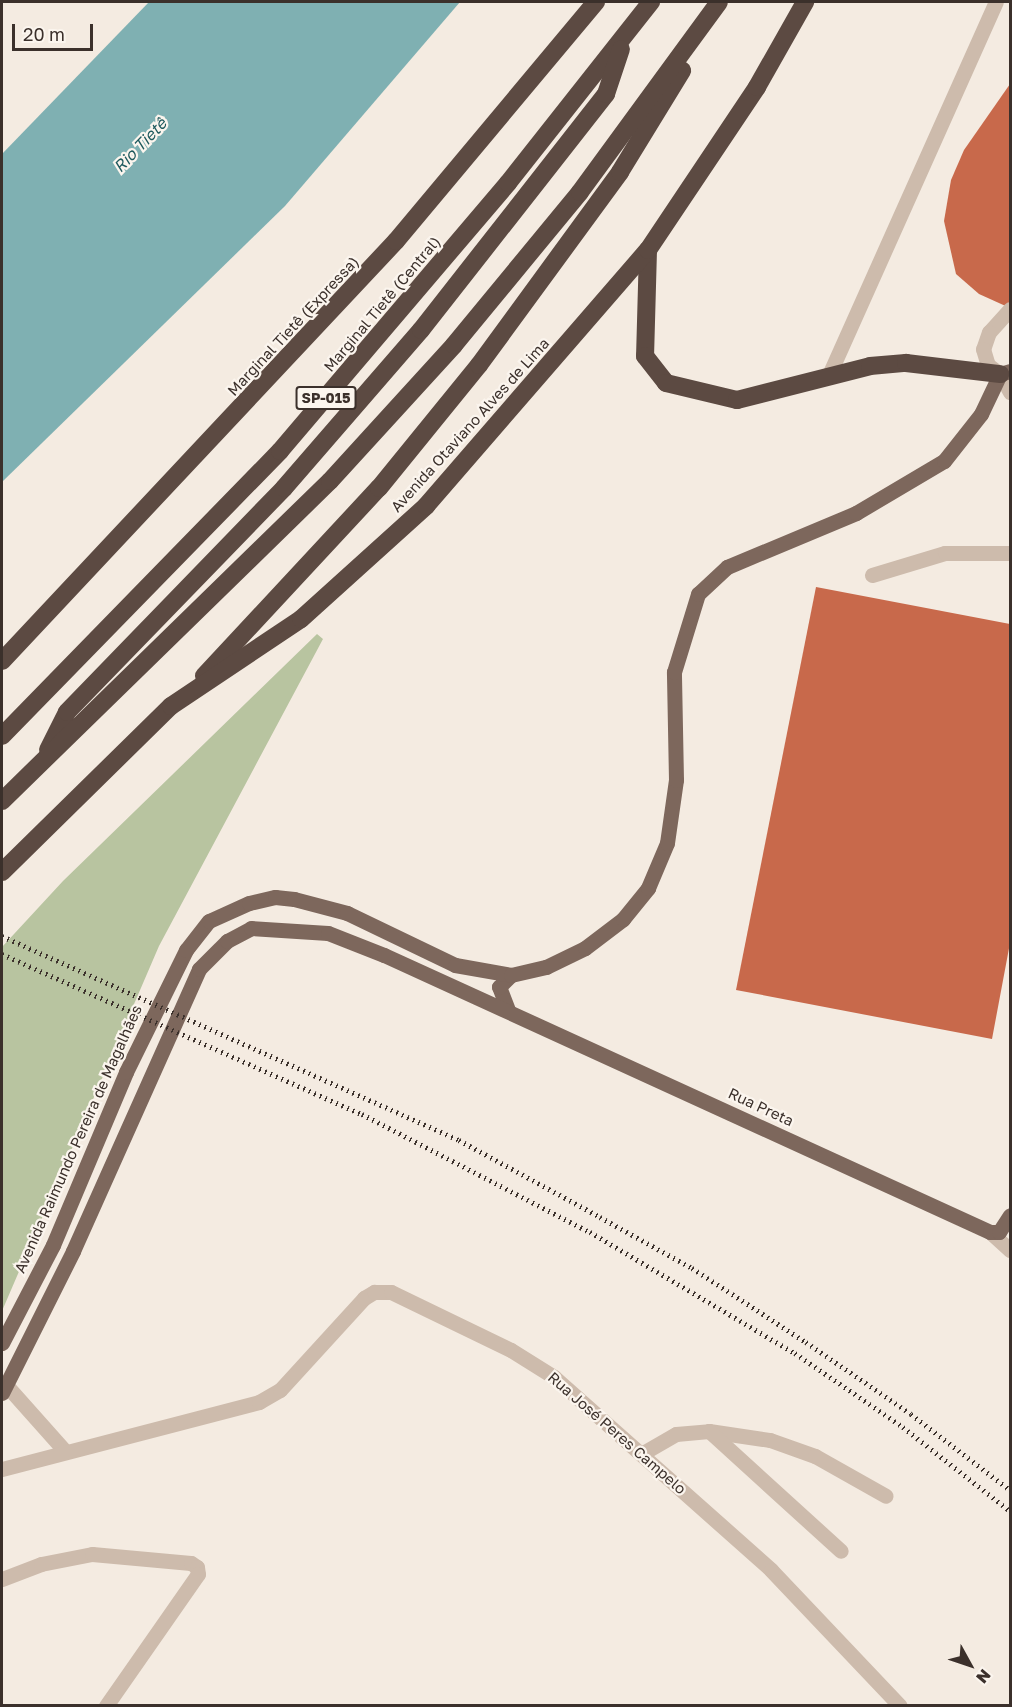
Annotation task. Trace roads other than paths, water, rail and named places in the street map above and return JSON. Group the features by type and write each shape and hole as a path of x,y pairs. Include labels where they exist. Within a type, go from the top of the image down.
{"highway":[{"name":"Marginal Tietê (Expressa)","path":"2,661 396,241 596,2"},
{"name":"SP-015","path":"625,37 651,2"},
{"path":"2,801 330,481 454,345 580,192 719,2"},
{"name":"Avenida Otaviano Alves de Lima","path":"2,872 171,706 301,619 426,506 648,250 757,87 805,2"},
{"name":"Marginal Tietê (Central)","path":"2,736 280,451 508,183 625,37"},
{"path":"42,763 67,712 284,488 421,330 606,94 625,37"},
{"path":"171,706 371,496 479,365 620,172 682,71 690,44"},
{"path":"648,250 645,356 666,383 737,400 870,366 906,363 1005,373"}],"main road":[{"name":"Avenida Raimundo Pereira de Magalhães","path":"2,1343 53,1245 126,1072 186,950 208,921 249,903 275,897 294,899 347,913 455,965 511,975 546,967 585,948 623,919 648,888 667,843 676,780 674,672 698,594 727,567 856,513 944,461 981,414 1005,373"},
{"path":"4,1390 73,1251 199,969 227,941 251,928 328,933 502,1008"},
{"path":"502,1008 499,987 511,975"},
{"name":"Rua Preta","path":"502,1008 990,1232"},
{"path":"990,1232 999,1232 1010,1221"}],"street":[{"path":"828,377 996,2"},
{"path":"1011,309 989,332 983,349 988,365 1005,373 1011,393"},
{"path":"872,575 945,554 1011,553"},
{"path":"990,1232 1011,1250"},
{"name":"Rua José Peres Campelo","path":"2,1469 259,1402 280,1390 364,1298 374,1293 391,1292 511,1350 554,1377 643,1453 771,1570 900,1706"},
{"path":"4,1390 65,1451"},
{"path":"643,1453 676,1434 709,1431 770,1440 815,1456 886,1496"},
{"path":"709,1431 841,1551"},
{"path":"2,1579 41,1564 92,1554 191,1563 198,1574 106,1706"}],"water":[{"name":"Rio Tietê","path":"149,2 460,2 285,206 2,482 2,154"}],"railway":[{"path":"2,936 459,1140 600,1217 692,1268 806,1342 911,1414 1010,1490"},
{"path":"2,954 362,1114 590,1232 795,1353 903,1427 1010,1511"}]}
